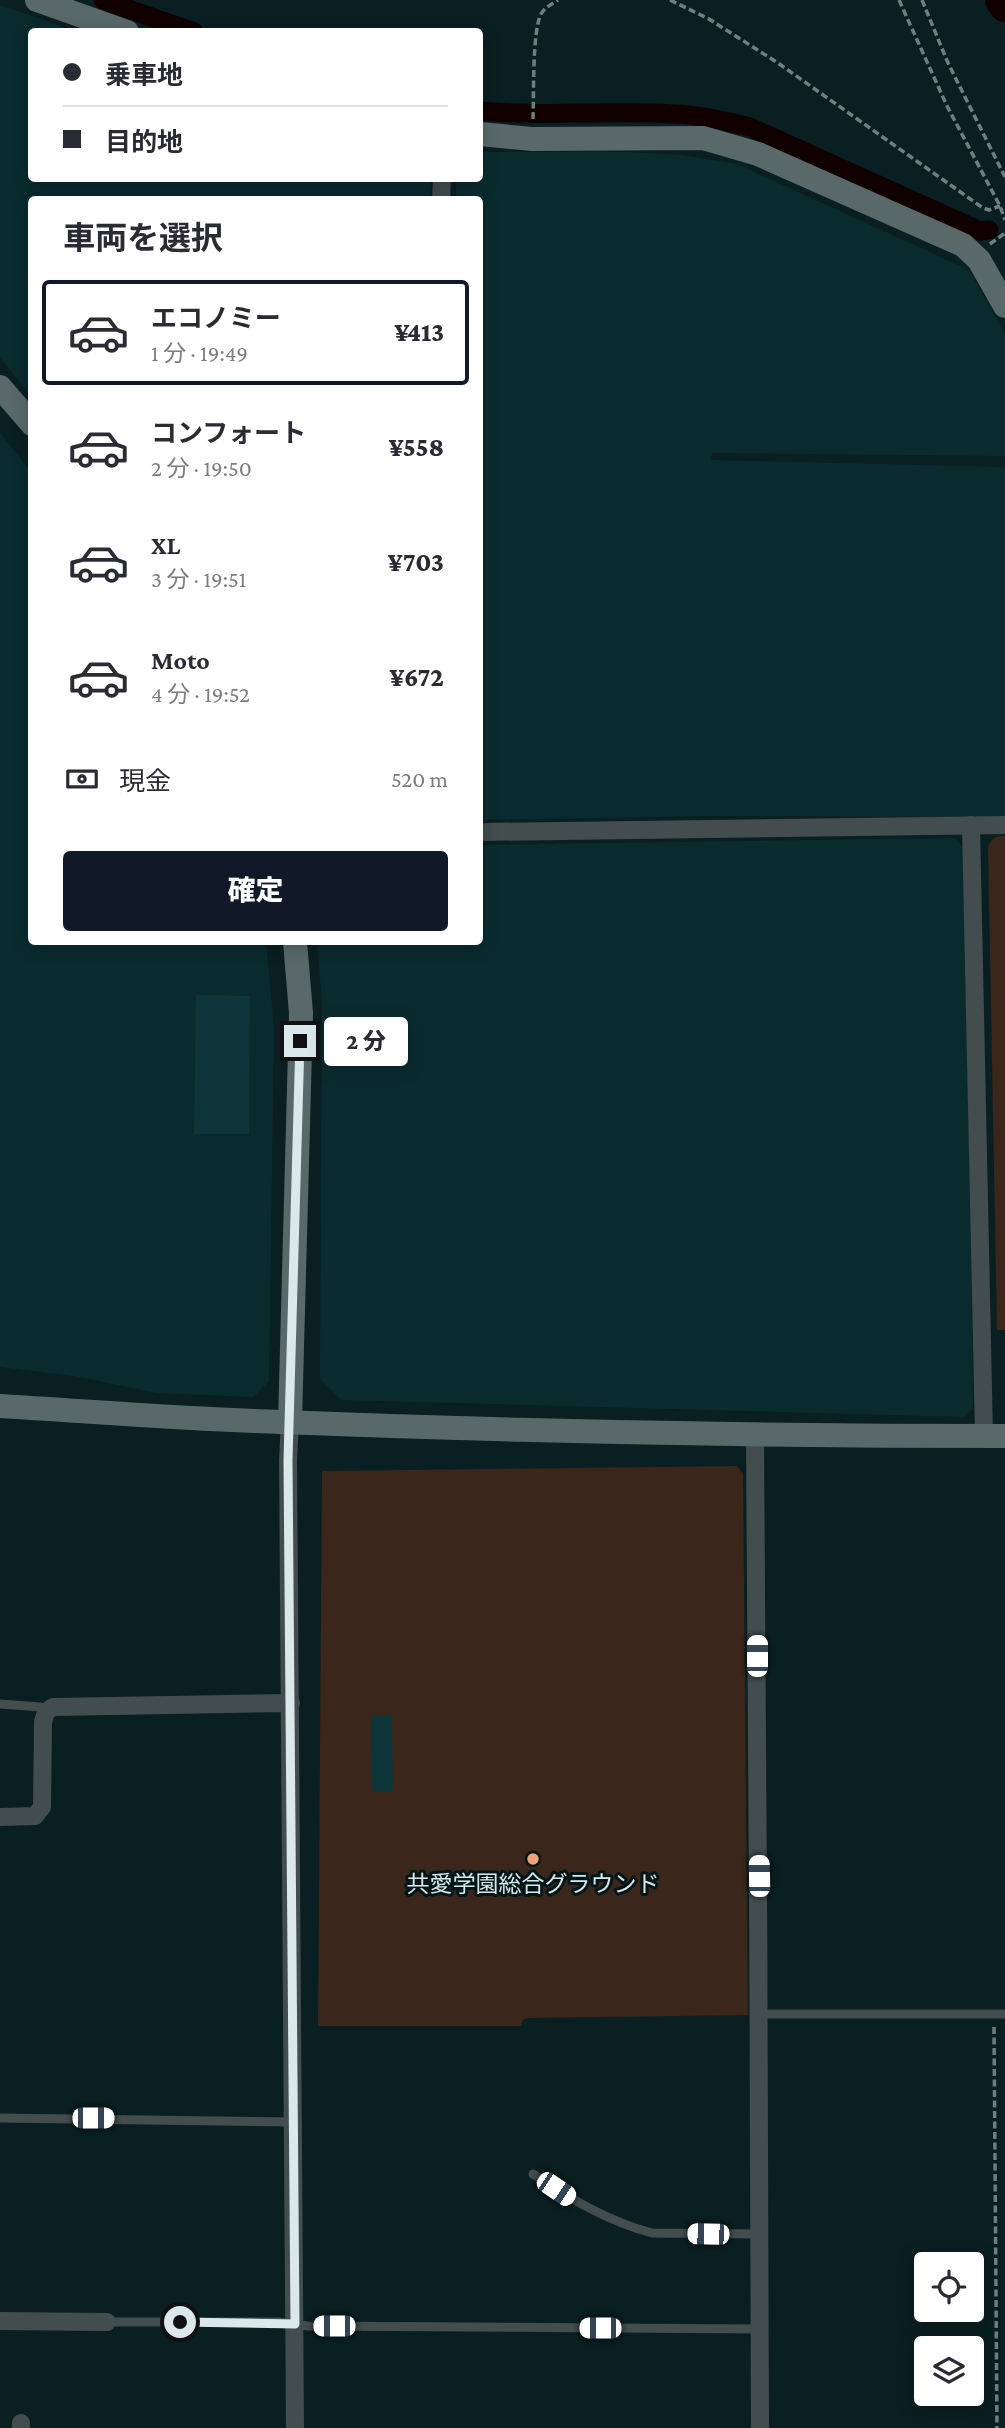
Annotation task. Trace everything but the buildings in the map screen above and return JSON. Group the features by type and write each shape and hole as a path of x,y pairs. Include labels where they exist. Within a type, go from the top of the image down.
{"street":[{"path":"37,0 117,28"},
{"path":"483,134 532,139 703,138 758,154 963,245 979,260 1005,306"},
{"path":"0,387 28,419"},
{"path":"0,1406 290,1422 755,1436 994,1436 971,825"},
{"path":"483,832 1005,825"},
{"path":"295,945 301,1013 288,1460 295,2428"},
{"path":"755,1436 760,2428"},
{"path":"0,1817 34,1816 42,1807 43,1733 46,1712 62,1706 291,1703"},
{"path":"0,2321 107,2322"}],"lane":[{"path":"0,1704 41,1707 46,1712"},
{"path":"760,2014 1005,2014"},
{"path":"0,2118 292,2122"},
{"path":"533,2174 579,2205 607,2218 652,2233 758,2234"},
{"path":"107,2322 760,2329"}],"path":[{"path":"532,139 539,20 546,8 558,0"},
{"path":"670,0 709,19 778,63 983,208 989,210 1000,206"},
{"path":"899,0 947,106 1005,220"},
{"path":"922,0 948,63 1005,177"},
{"path":"994,2014 997,2428"}],"shaded area":[{"path":"0,5 66,28 28,28 28,182 431,182 430,196 28,196 28,392 0,358"},
{"path":"483,152 628,152 681,155 737,164 969,270 1005,334 1005,456 712,453 711,460 1005,467 1005,817 708,816 483,820 483,196 456,196 456,182 483,182"},
{"path":"0,433 28,467 28,945 266,945 274,1026 269,1381 253,1397 156,1393 74,1376 0,1367"},
{"path":"1005,836 1005,1330 997,1330 988,848 994,838"},
{"path":"955,838 963,848 970,1172 973,1408 965,1417 341,1400 320,1379 322,1001 317,945 483,945 483,845"},
{"name":"共愛学園総合グラウンド","path":"737,1466 743,1474 748,2015 528,2018 523,2020 521,2026 318,2026 322,1471"}],"waterway":[{"path":"103,0 183,28"},
{"path":"1001,0 1005,6"},
{"path":"483,111 675,114 750,127 980,231 989,230"}],"place":[{"name":"共愛学園総合グラウンド","path":"533,1859"}],"route":[{"path":"180,2322 295,2324 288,1460 300,1041"}]}
